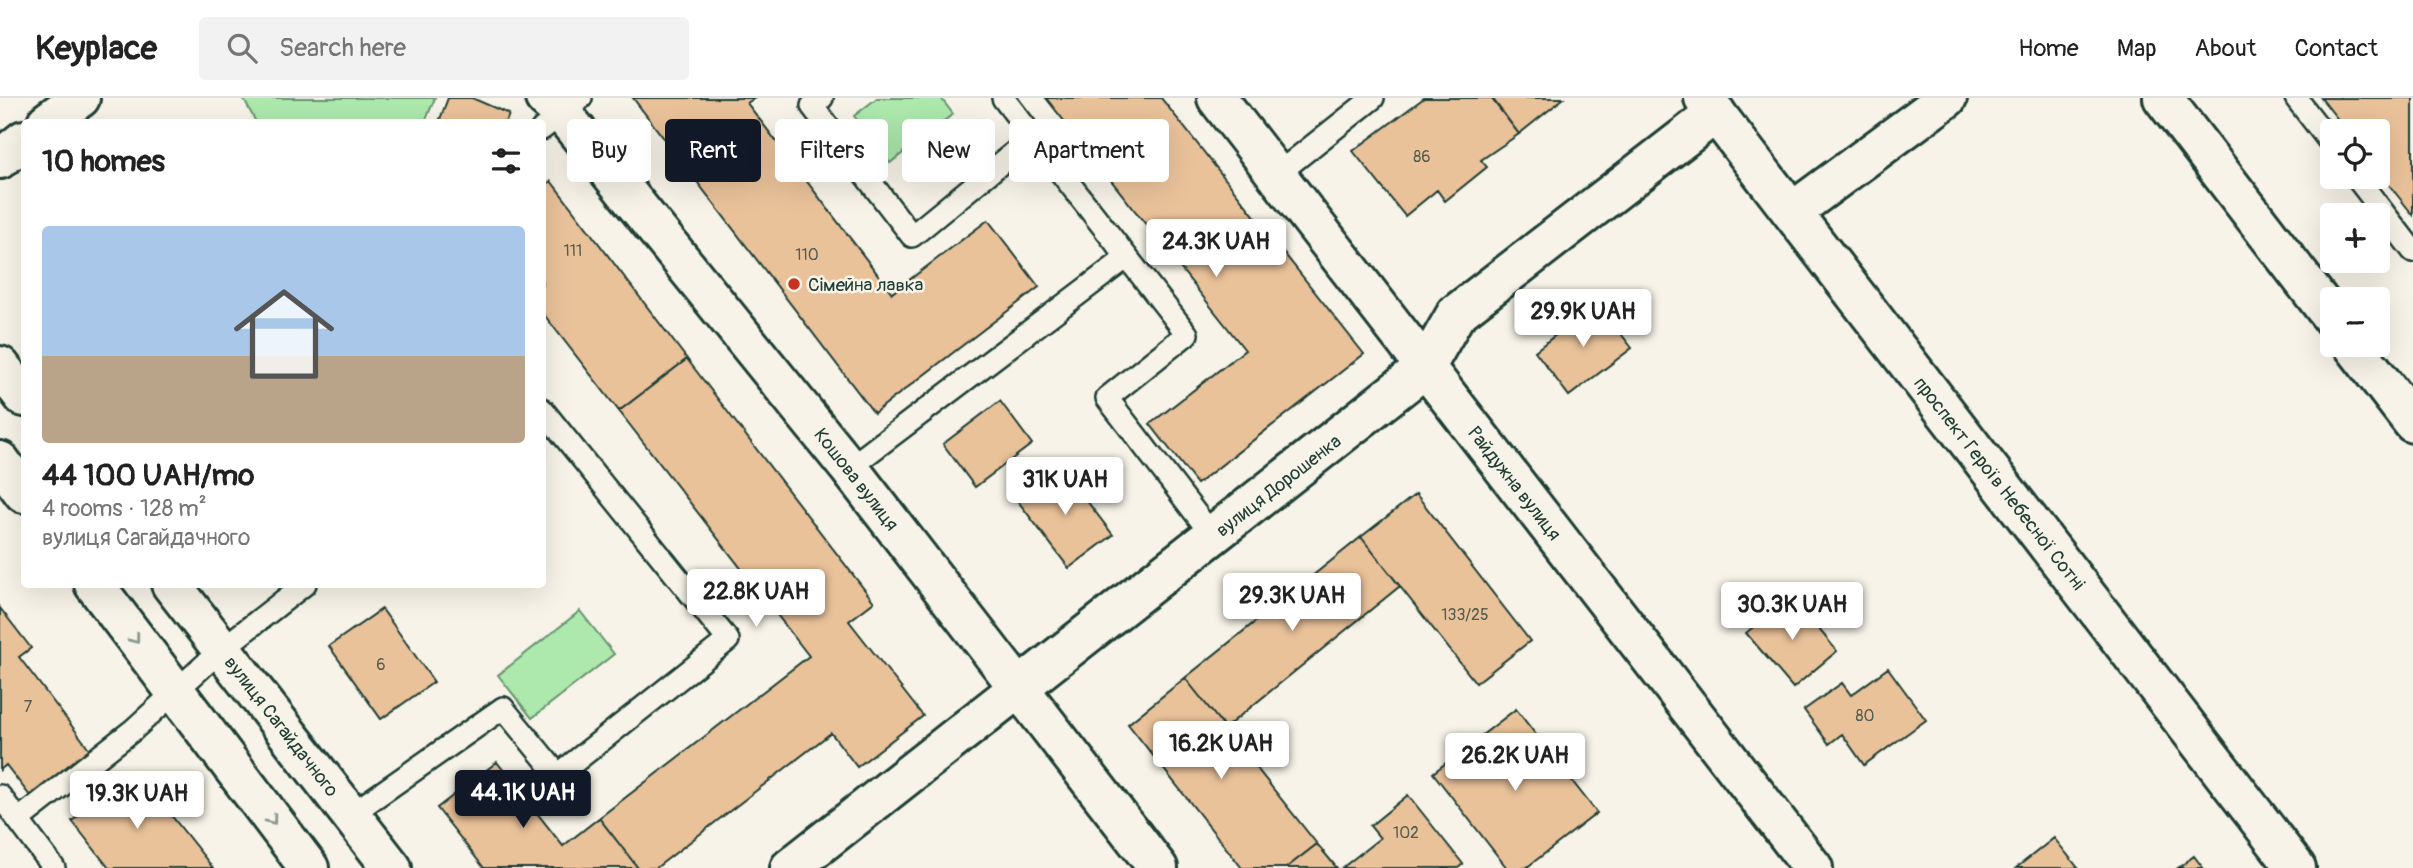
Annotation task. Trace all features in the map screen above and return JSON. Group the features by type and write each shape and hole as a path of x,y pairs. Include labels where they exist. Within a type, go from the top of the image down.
{"street":[{"name":"Райдужна вулиця","path":"1217,98 1813,868"},
{"path":"1792,212 1947,98"},
{"path":"2163,98 2320,302"},
{"name":"проспект Героїв Небесної Сотні","path":"1710,106 2295,868"},
{"name":"вулиця Дорошенка","path":"790,868 1021,689 1425,368 1456,313 1710,106"},
{"name":"Кошова вулиця","path":"558,110 849,468 1158,868"},
{"path":"0,159 21,142"},
{"path":"2362,357 2413,423"},
{"path":"0,366 21,393"},
{"path":"97,588 309,868"},
{"name":"вулиця Сагайдачного","path":"175,588 392,868"}],"lane":[{"path":"822,98 812,106 912,236 1009,157"},
{"path":"1003,98 1019,119"},
{"path":"1276,175 1373,98"},
{"path":"2296,98 2320,129"},
{"path":"1068,182 1187,334 1107,398 1213,536"},
{"path":"2365,189 2413,251"},
{"path":"849,468 1126,258"},
{"path":"350,815 503,708 558,775 728,640 546,414"},
{"path":"18,820 133,730 222,649 300,588"},
{"path":"0,796 54,868"}],"green space":[{"path":"243,98 435,98 426,119 254,119"},
{"path":"877,98 941,98 953,114 947,119 902,119 902,154 890,163 888,119 856,119 854,116"},
{"path":"580,611 614,654 532,718 498,675"}],"building":[{"path":"448,98 472,98 509,114 507,119 440,119"},
{"path":"633,98 755,98 747,103 759,119 665,119 665,140"},
{"path":"1046,98 1161,98 1364,354 1197,484 1150,424 1245,350 1112,182 1169,182 1169,119 1063,119"},
{"path":"1424,98 1492,98 1519,134 1481,160 1487,167 1445,201 1437,190 1405,216 1353,151"},
{"path":"1491,98 1564,98 1519,134"},
{"path":"2321,98 2413,98 2413,215 2390,186 2390,119 2338,119"},
{"path":"761,121 775,140 775,182 807,182 892,293 988,220 1039,287 874,413 697,182 761,182"},
{"path":"551,181 687,359 619,411 546,317 546,185"},
{"path":"1597,303 1632,348 1569,396 1535,351"},
{"path":"687,359 874,602 849,621 923,716 857,767 831,733 656,868 638,868 599,818 809,656 619,411"},
{"path":"1000,401 1032,444 975,487 943,444"},
{"path":"1061,467 1113,535 1069,568 1017,500"},
{"path":"1416,494 1530,641 1476,683 1361,537"},
{"path":"1361,537 1400,586 1225,728 1185,678"},
{"path":"1791,595 1837,651 1793,688 1746,633"},
{"path":"0,608 31,648 19,657 94,755 34,801 6,765 0,770"},
{"path":"382,609 434,682 381,719 329,646"},
{"path":"1888,668 1926,720 1864,765 1842,734 1829,744 1804,710 1842,683 1851,695"},
{"path":"1185,678 1317,844 1286,868 1242,868 1128,724"},
{"path":"1516,709 1597,813 1526,868 1507,868 1433,773"},
{"path":"497,762 563,846 599,818 638,868 484,868 437,808"},
{"path":"136,771 213,868 109,868 72,821"},
{"path":"1408,795 1463,864 1458,868 1342,868 1380,838 1370,826"},
{"path":"2054,838 2078,868 2016,868"},
{"path":"1317,844 1337,868 1286,868"},
{"path":"2194,856 2203,868 2178,868"}],"place":[{"name":"Сімейна лавка","path":"794,284"}]}
